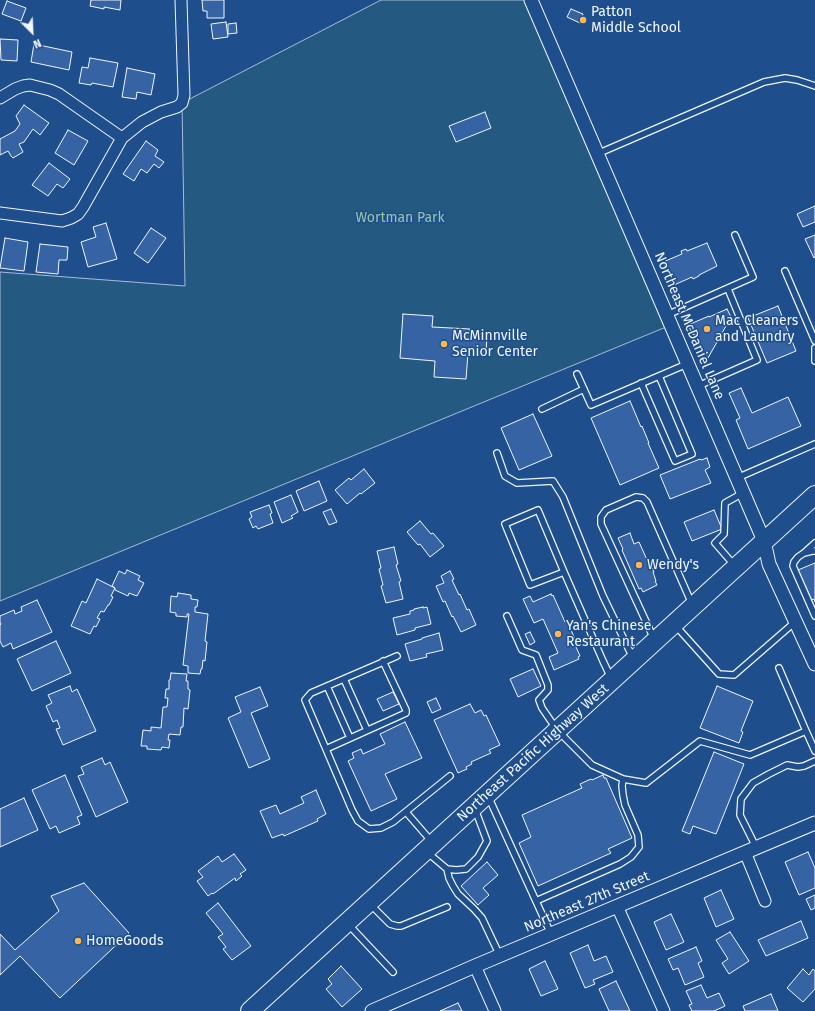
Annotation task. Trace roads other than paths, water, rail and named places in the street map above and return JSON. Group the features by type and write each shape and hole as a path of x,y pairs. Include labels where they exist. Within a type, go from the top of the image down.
{"highway":[{"name":"Northeast Pacific Highway West","path":"250,1011 815,495"}],"street":[{"path":"0,213 54,221 62,221 78,214 122,138 142,122 182,103 184,95 181,0"},
{"name":"Northeast McDaniel Lane","path":"531,0 764,541 769,564 796,622 808,643 815,664"},
{"path":"0,98 23,86 30,85 50,90 59,94 122,138"},
{"name":"Northeast 27th Street","path":"372,1011 815,823"},
{"path":"750,850 765,901"},
{"path":"617,906 664,1011"},
{"path":"475,966 495,1011"}],"lane":[{"path":"597,154 764,82 785,78 815,86"},
{"path":"667,315 754,277 735,235"},
{"path":"785,271 815,341"},
{"path":"698,386 757,360 728,289"},
{"path":"815,348 815,361"},
{"path":"577,374 591,405 688,363"},
{"path":"641,383 675,461 692,454 659,376"},
{"path":"542,408 584,389"},
{"path":"737,478 815,444"},
{"path":"497,453 506,476 517,483 553,481 563,497 603,596 634,660"},
{"path":"736,567 715,543 724,534 725,503 743,493"},
{"path":"655,642 601,524 601,517 606,510 636,497 643,498 647,502 693,606"},
{"path":"564,572 530,585 505,524 538,510 612,680"},
{"path":"815,542 798,557 793,566 815,616"},
{"path":"804,553 815,551"},
{"path":"507,616 522,650 536,654 548,685 548,690 539,700 542,708 557,730 592,765 623,779 646,784 700,741 750,755 806,731"},
{"path":"674,624 719,674 734,675 796,622"},
{"path":"397,656 311,693 305,700 352,810 358,821 369,828 381,828 393,822 450,776"},
{"path":"326,749 406,713 384,662"},
{"path":"779,668 815,751"},
{"path":"344,679 367,730"},
{"path":"327,686 350,738"},
{"path":"750,850 740,814 741,799 753,783 769,774 787,765 798,767 815,761"},
{"path":"536,901 620,864 631,857 639,847 638,835 622,795 623,779"},
{"path":"487,794 551,934"},
{"path":"447,869 466,869 478,857 487,841 474,807"},
{"path":"406,812 447,869 448,878 458,894 482,918 500,956"},
{"path":"369,902 390,924 397,926 401,926 448,907"},
{"path":"347,923 393,972"}],"place":[{"name":"Patton Middle School","path":"583,20"},
{"name":"Mac Cleaners and Laundry","path":"707,329"},
{"name":"McMinnville Senior Center","path":"444,344"},
{"name":"Wendy's","path":"639,565"},
{"name":"Yan's Chinese Restaurant","path":"558,634"},
{"name":"HomeGoods","path":"78,941"}],"park label":[{"name":"Wortman Park","path":"400,218"}]}
